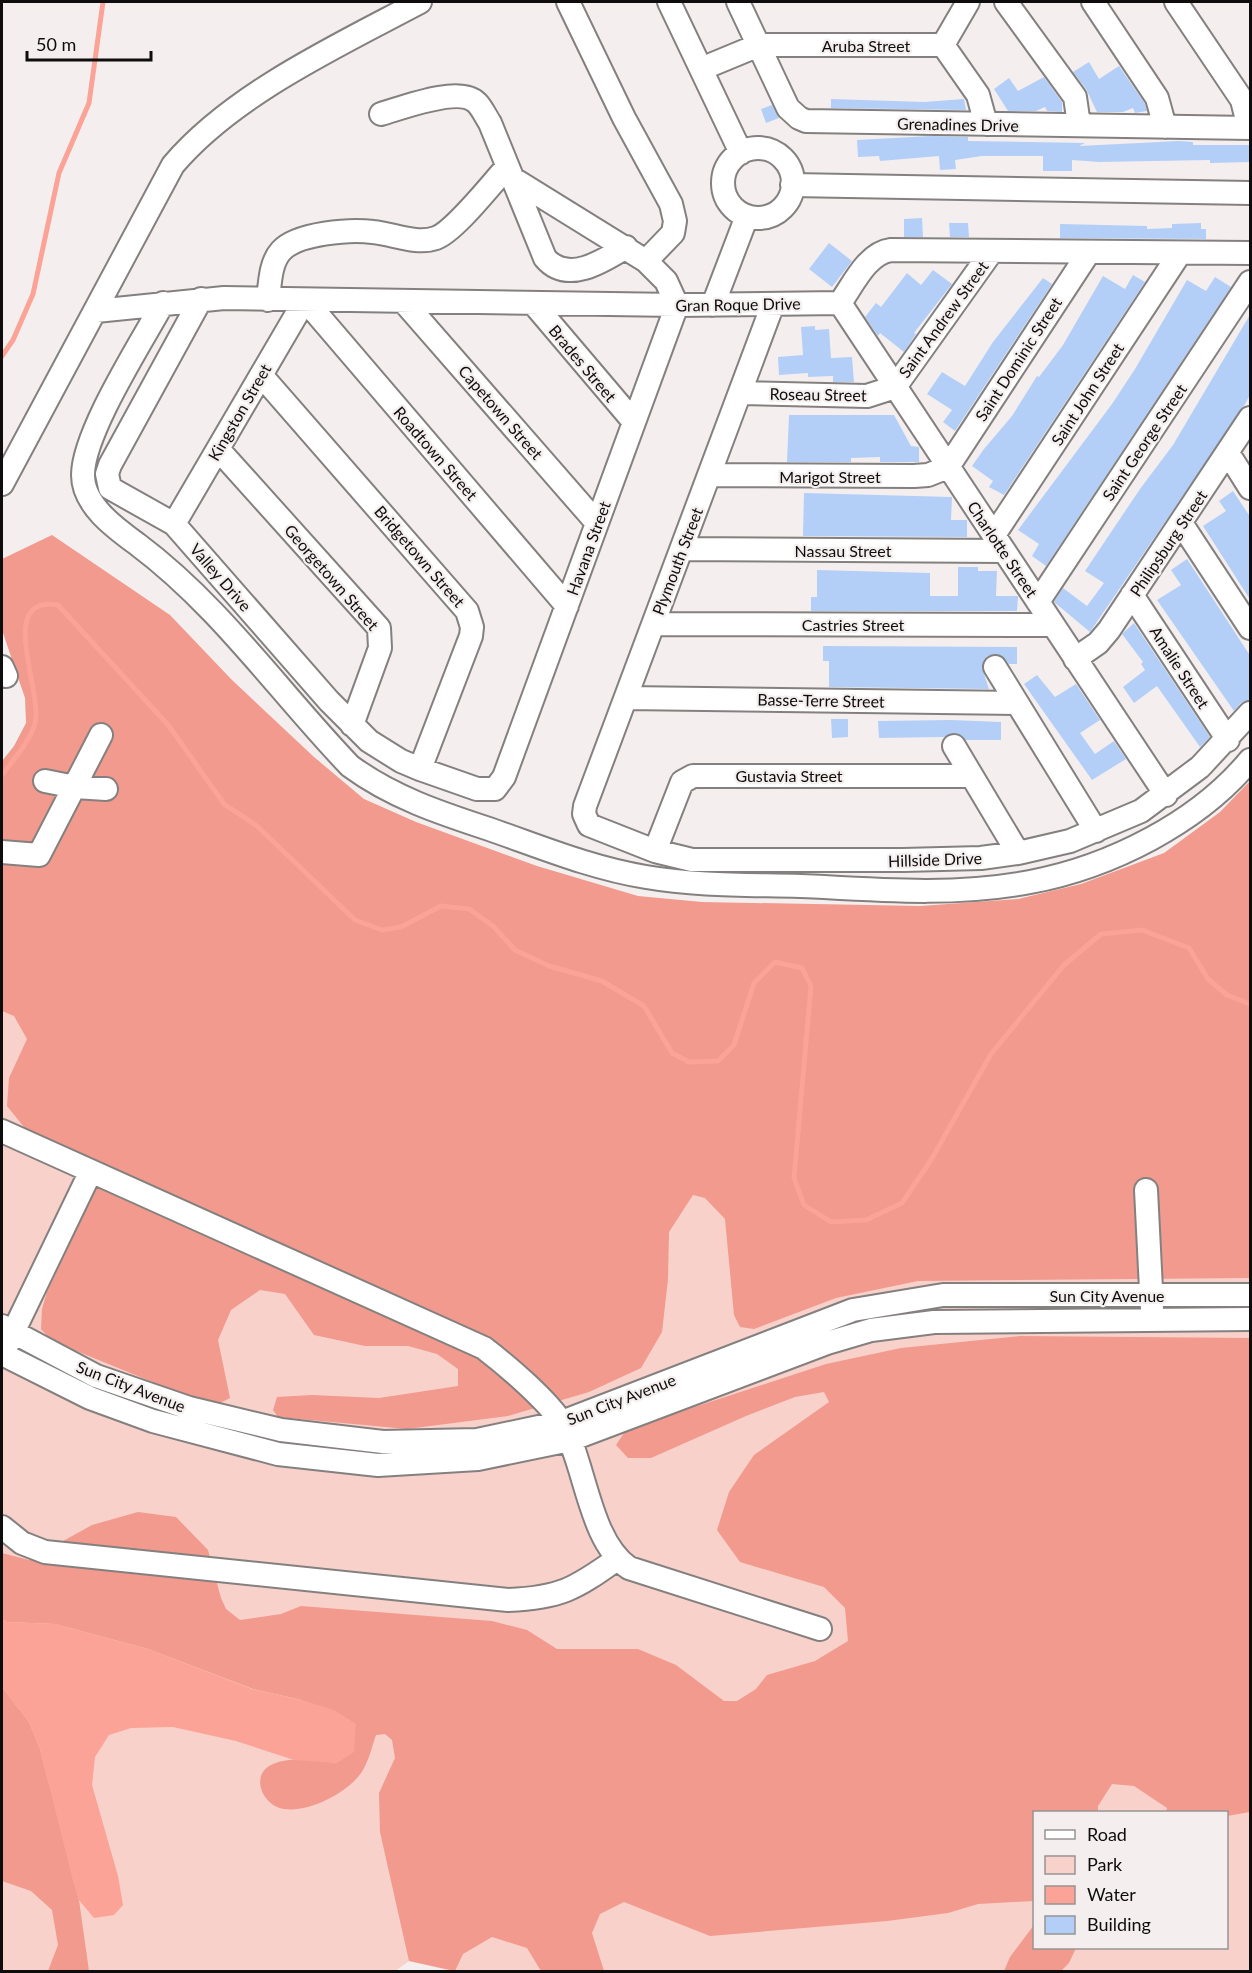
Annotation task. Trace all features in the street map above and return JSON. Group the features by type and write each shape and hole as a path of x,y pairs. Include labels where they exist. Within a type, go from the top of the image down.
{"street":[{"path":"2,484 173,165 207,130 261,92 330,50 420,2"},
{"path":"568,2 624,118 671,204 675,221 673,233 646,261"},
{"path":"669,2 741,153"},
{"name":"Grenadines Drive","path":"738,2 788,108 799,118 816,121 1250,128"},
{"path":"968,2 943,45 978,95 986,114 986,124"},
{"path":"1006,2 1075,97 1079,125"},
{"path":"1093,2 1157,98 1165,127"},
{"path":"1176,2 1242,100 1250,128"},
{"name":"Aruba Street","path":"701,69 759,45 943,45"},
{"path":"381,114 430,100 468,97 477,103 490,123 545,258 552,267 562,271 579,270 626,247"},
{"path":"755,148 776,153 790,171 792,185 789,199 774,213 761,217 747,216 733,208 723,186 725,171 741,153 755,148"},
{"path":"510,172 646,261 666,280 677,305"},
{"path":"268,300 271,274 276,261 281,251 296,242 348,230 421,241 438,237 510,172"},
{"path":"792,185 1251,193"},
{"path":"713,305 747,216"},
{"name":"Saint Andrew Street","path":"895,387 992,251"},
{"path":"840,303 872,260 881,252 1251,253"},
{"name":"Saint Dominic Street","path":"948,466 1089,252"},
{"name":"Saint John Street","path":"999,543 1180,253"},
{"name":"Saint George Street","path":"1038,602 1251,282"},
{"name":"Gran Roque Drive","path":"96,311 201,299 677,305 840,303"},
{"name":"Valley Drive","path":"201,299 107,474 110,488 174,524 352,725 385,752 420,769 477,789 495,789"},
{"name":"Kingston Street","path":"174,524 305,300"},
{"name":"Roadtown Street","path":"305,300 567,606"},
{"name":"Capetown Street","path":"404,302 597,523"},
{"path":"163,303 109,401 87,450 83,475 86,492 115,528 156,558 211,609 350,766 376,786 423,807 586,864 646,877 710,884 931,892 969,890 1031,882 1088,866 1137,844 1171,826 1205,802 1251,760"},
{"name":"Brades Street","path":"533,303 634,423"},
{"name":"Charlotte Street","path":"840,303 1166,795"},
{"name":"Plymouth Street","path":"584,818 585,806 773,304"},
{"name":"Havana Street","path":"495,789 504,777 677,305"},
{"name":"Bridgetown Street","path":"261,375 467,610 472,627 471,636 420,769"},
{"name":"Roseau Street","path":"740,393 867,396 895,387"},
{"name":"Philipsburg Street","path":"1075,659 1098,643 1251,418"},
{"name":"Georgetown Street","path":"218,449 379,628 380,648 352,725"},
{"path":"1228,453 1251,488"},
{"name":"Marigot Street","path":"709,475 914,476 928,475 948,466"},
{"path":"1181,523 1251,628"},
{"name":"Nassau Street","path":"682,549 999,543"},
{"name":"Amalie Street","path":"1132,595 1228,740"},
{"name":"Castries Street","path":"654,624 1053,625"},
{"path":"995,667 1096,831"},
{"name":"Basse-Terre Street","path":"626,698 1017,703"},
{"name":"Hillside Drive","path":"584,818 594,829 655,851 682,858 711,861 981,858 1018,853 1096,831 1141,811 1166,795 1228,740 1251,713"},
{"path":"2,852 39,855 101,735"},
{"path":"954,746 1018,853"},
{"name":"Gustavia Street","path":"655,851 682,782 693,776 971,776"},
{"path":"45,781 75,787 106,789"},
{"path":"2,1131 90,1173 484,1348 510,1369 566,1431 602,1533 617,1559 629,1568 820,1629"},
{"path":"2,1355 7,1330 90,1173"},
{"path":"1146,1190 1152,1320"},
{"name":"Sun City Avenue","path":"7,1330 96,1376 189,1408 281,1430 384,1442 477,1440 566,1431 853,1310 943,1295 1251,1295"},
{"name":"Sun City Avenue","path":"2,1355 90,1398 153,1421 278,1454 378,1465 478,1460 827,1342 871,1330 934,1322 1251,1319"},
{"path":"2,1527 22,1543 45,1552 508,1600 550,1597 566,1592 617,1559"}],"green space":[{"path":"2,800 258,886 1250,1016 1250,1971 455,1972 409,1961 394,1972 2,1972"}],"shaded area":[{"path":"52,535 170,615 232,680 314,757 364,799 416,822 537,866 638,896 702,902 920,906 1018,899 1081,884 1164,853 1220,812 1250,781 1250,1278 918,1281 836,1298 754,1329 740,1327 734,1315 725,1219 705,1198 693,1195 669,1232 668,1279 662,1332 641,1368 589,1392 508,1416 407,1429 278,1417 273,1410 277,1397 312,1395 379,1398 458,1386 458,1369 437,1354 408,1346 365,1346 314,1335 285,1294 260,1290 231,1310 218,1340 230,1398 220,1403 194,1399 52,1341 41,1329 42,1309 47,1292 94,1192 77,1156 28,1132 7,1106 9,1078 27,1039 14,1016 2,1011 2,761 14,746 26,723 25,698 2,630 2,559"},
{"path":"1020,1336 1250,1338 1250,1812 1228,1816 1228,1811 1166,1811 1167,1808 1134,1786 1112,1784 1098,1806 1098,1811 1033,1811 1033,1901 978,1904 948,1913 887,1921 710,1936 624,1902 600,1914 592,1933 604,1971 541,1971 527,1948 492,1937 463,1954 455,1971 409,1961 380,1832 379,1793 395,1758 392,1740 385,1734 376,1735 363,1770 349,1786 339,1793 305,1808 276,1807 261,1789 260,1782 266,1769 273,1764 288,1760 337,1763 302,1700 253,1689 148,1649 55,1624 7,1622 2,1619 2,1553 29,1560 92,1525 138,1512 176,1517 208,1550 226,1609 240,1620 281,1614 301,1606 492,1621 527,1630 557,1649 638,1649 676,1665 724,1701 737,1701 756,1689 767,1675 815,1661 848,1641 845,1608 824,1587 740,1562 717,1530 729,1492 754,1455 829,1402 824,1392 795,1397 651,1458 628,1458 616,1445 624,1433 670,1415 826,1364 901,1348"},
{"path":"2,1687 29,1722 40,1749 79,1900 89,1971 48,1971 58,1945 52,1910 31,1891 2,1881"},
{"path":"1033,1926 1033,1949 1076,1949 1069,1963 1061,1971 1004,1971 1010,1957"}],"water":[{"path":"2,1619 7,1622 55,1624 148,1649 252,1689 334,1710 356,1724 354,1752 337,1763 294,1760 236,1741 173,1727 131,1728 109,1735 95,1757 92,1785 118,1876 123,1905 114,1915 94,1918 79,1900 40,1749 29,1722 2,1687"}],"building":[{"path":"1089,62 1099,79 1119,66 1145,104 1147,111 1135,113 1133,108 1123,112 1097,112 1086,89 1073,72"},
{"path":"1044,77 1062,102 1062,112 1047,111 1045,107 1036,111 1008,111 994,89 1009,78 1018,91"},
{"path":"831,99 924,102 964,99 966,110 831,108"},
{"path":"772,105 779,118 766,123 761,109"},
{"path":"931,136 968,137 968,141 1085,143 1079,146 1179,141 1193,142 1193,145 1251,145 1251,162 1072,160 1072,171 1043,171 1043,156 982,156 955,160 956,169 940,170 939,156 880,161 879,156 858,157 857,140"},
{"path":"922,218 923,237 904,237 904,219"},
{"path":"949,223 968,223 969,237 950,237"},
{"path":"1201,223 1201,229 1206,229 1206,239 1060,238 1060,224 1147,226 1147,229 1172,228 1172,224"},
{"path":"829,243 852,261 832,287 809,269"},
{"path":"933,270 952,284 914,333 916,334 904,352 880,333 878,336 865,317 876,303 881,307 907,273 921,285"},
{"path":"1133,275 1145,282 1004,495 989,487 993,481 972,466 1012,416 1037,376 1039,377 1063,345 1103,276 1125,289"},
{"path":"1215,277 1231,287 1046,566 1032,556 1039,544 1018,530 1112,404 1187,280 1206,291"},
{"path":"1043,278 1052,284 955,431 943,422 952,410 927,394 942,372 965,386 993,342"},
{"path":"1251,313 1251,393 1090,632 1054,602 1063,588 1087,606 1104,583 1085,571 1140,489 1173,445"},
{"path":"815,326 815,330 829,329 831,358 852,357 854,382 833,382 833,376 808,377 808,373 779,375 778,357 803,355 801,327"},
{"path":"789,415 894,415 911,446 919,447 919,462 880,462 880,457 851,458 851,462 787,462"},
{"path":"1233,491 1251,518 1251,601 1203,526 1226,511 1219,501"},
{"path":"804,493 952,497 951,520 967,520 967,537 803,536"},
{"path":"1187,559 1251,657 1251,700 1241,703 1234,711 1157,600 1181,585 1171,570"},
{"path":"958,567 978,567 978,571 997,571 996,596 1018,596 1017,611 811,611 811,597 817,597 817,570 930,573 930,596 958,596"},
{"path":"1134,623 1210,737 1200,747 1157,686 1134,703 1123,687 1145,670 1141,664 1143,662 1122,634"},
{"path":"823,646 1017,647 1017,664 1009,664 1001,655 987,656 982,668 989,689 829,687 829,661 823,661"},
{"path":"1037,675 1055,697 1076,684 1100,720 1080,733 1095,754 1114,741 1126,759 1092,780 1024,684"},
{"path":"831,719 848,719 848,737 832,738"},
{"path":"878,721 1001,722 1001,740 966,740 954,733 944,737 879,738"}],"waterway":[{"path":"2,356 13,340 33,294 59,173 89,103 103,2"},
{"path":"2,775 23,747 35,723 35,699 26,642 26,626 30,613 40,606 58,605 169,726 224,804 257,826 355,920 382,930 401,927 441,906 469,909 493,926 515,950 549,966 602,981 644,1006 672,1053 689,1062 718,1061 734,1045 754,983 775,962 802,968 811,986 794,1178 804,1205 831,1222 866,1220 902,1203 931,1160 991,1054 1064,965 1101,934 1142,930 1189,948 1208,979 1227,995 1250,1004"}]}
